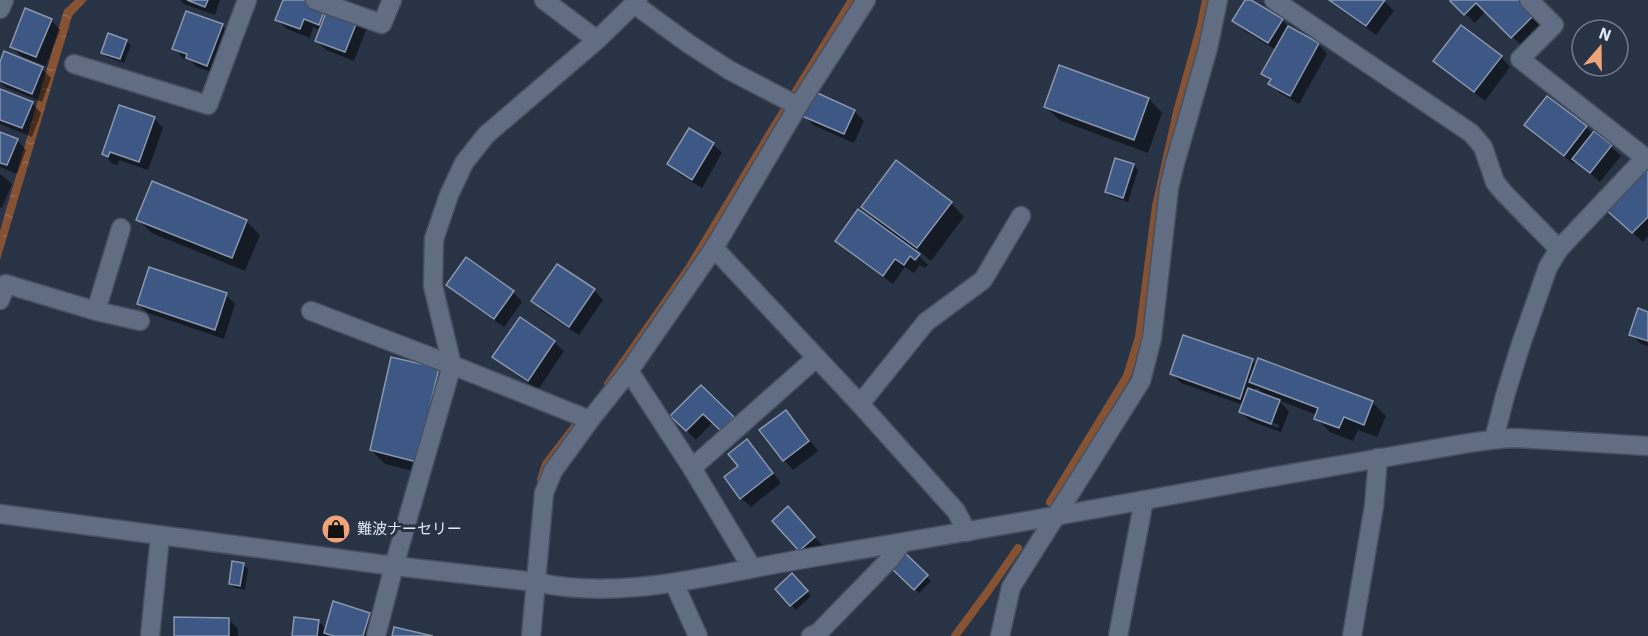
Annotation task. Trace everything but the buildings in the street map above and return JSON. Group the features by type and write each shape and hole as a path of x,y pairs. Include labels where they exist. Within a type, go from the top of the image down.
{"street":[{"path":"0,9 4,0"},
{"path":"74,64 208,105 247,0"},
{"path":"315,0 382,24 392,0"},
{"path":"544,0 597,40"},
{"path":"531,636 544,493 553,471 583,417 629,371 714,248 793,103 866,0"},
{"path":"1000,636 1011,587 1141,381 1152,338 1174,163 1209,48 1218,0"},
{"path":"1274,0 1471,133 1483,147 1495,182 1559,249"},
{"path":"1494,439 1520,347 1548,267 1559,249 1646,159 1520,59 1554,25 1529,0"},
{"path":"376,636 452,365 433,286 434,239 449,195 464,163 486,135 597,40 636,2 689,44 729,70 793,103"},
{"path":"860,404 926,322 983,280 1021,216"},
{"path":"96,311 121,228"},
{"path":"714,248 860,404 956,511 967,532"},
{"path":"0,300 6,284 96,311 140,321"},
{"path":"311,311 583,417"},
{"path":"692,468 816,358"},
{"path":"629,371 692,468 752,568"},
{"path":"0,514 394,566 536,582 559,587 617,589 674,583 1494,439 1516,438 1648,446"},
{"path":"1352,636 1374,506 1377,458"},
{"path":"1118,636 1144,500"},
{"path":"150,636 160,536"},
{"path":"812,636 818,633 891,558 902,543"},
{"path":"674,583 698,636"}],"water":[{"path":"75,0 87,0 72,16 0,260 0,231 64,10"}],"waterway":[{"path":"608,384 689,268 852,0"},
{"path":"1050,502 1127,376 1139,337 1156,206 1206,0"},
{"path":"541,479 546,464 576,425"},
{"path":"955,636 1018,548"}],"place":[{"name":"難波ナーセリー","path":"336,529"}]}
